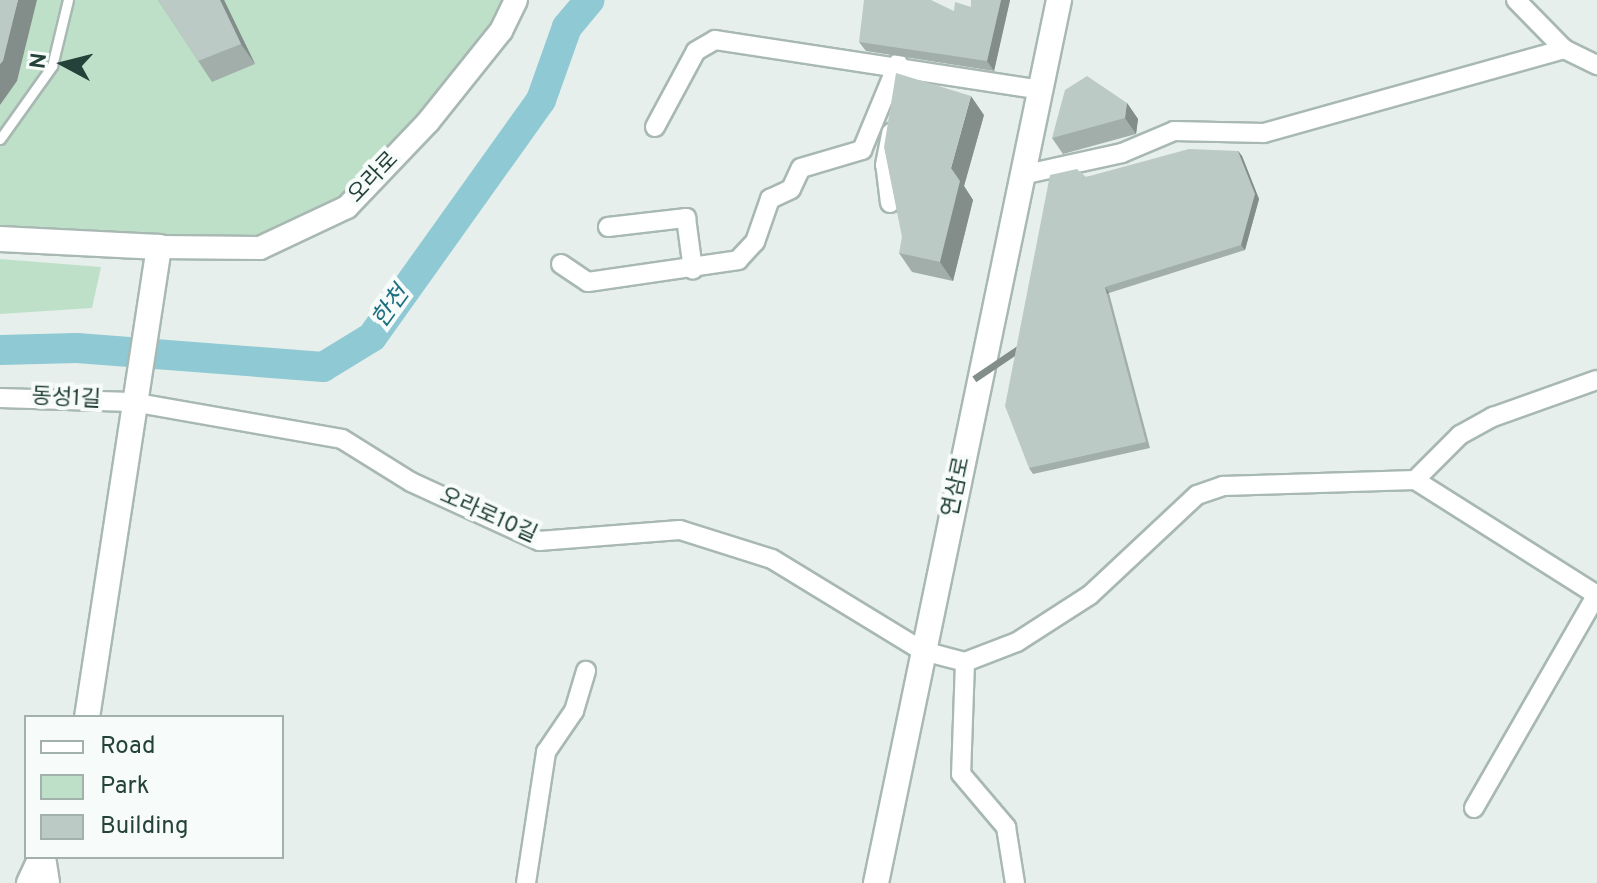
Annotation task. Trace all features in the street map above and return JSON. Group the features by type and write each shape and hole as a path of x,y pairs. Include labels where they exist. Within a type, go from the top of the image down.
{"main road":[{"name":"연삼로","path":"876,883 1059,0"},
{"path":"0,239 159,247 133,396 87,715"},
{"path":"29,883 42,859"}],"street":[{"name":"오라로","path":"159,247 260,248 347,207 428,122 501,31 516,0"},
{"path":"1516,0 1564,49 1597,65"},
{"path":"655,127 696,51 715,40 898,63 1040,90"},
{"path":"1022,175 1122,153 1174,131 1264,133 1564,49"},
{"path":"890,203 885,165 898,63"},
{"path":"561,264 588,282 693,270 738,260 755,242 770,199 791,189 801,168 862,150 898,63"},
{"path":"608,227 686,218 693,270"},
{"path":"1415,480 1482,423 1597,380"},
{"name":"오라로10길","path":"133,396 342,439 411,482 539,541 680,530 772,559 923,651 965,662"},
{"name":"동성1길","path":"0,398 133,396"},
{"path":"1015,883 1006,827 961,774 965,662 1017,642 1090,595 1197,495 1223,486 1415,480 1597,595 1474,808"},
{"path":"526,883 546,752 578,702 586,671"},
{"path":"44,859 50,883"}],"lane":[{"path":"0,139 52,66 68,0"}],"green space":[{"path":"0,0 516,0 347,207 260,248 0,238"},
{"path":"0,259 101,267 92,308 0,314"}],"building":[{"path":"0,0 18,0 0,64"},
{"path":"158,0 220,0 241,44 198,61"},
{"path":"864,0 931,0 954,11 955,2 971,7 971,0 1001,0 987,61 859,42"},
{"path":"896,73 971,96 951,168 960,181 940,262 899,253 902,237 884,147"},
{"path":"1087,76 1127,103 1125,118 1052,138 1065,90"},
{"path":"1189,149 1238,151 1255,194 1241,245 1105,287 1146,442 1029,468 1005,406 1050,175 1077,169 1086,177"}],"waterway":[{"name":"한천","path":"0,350 77,348 323,367 372,337 541,100 567,27 590,0"}]}
